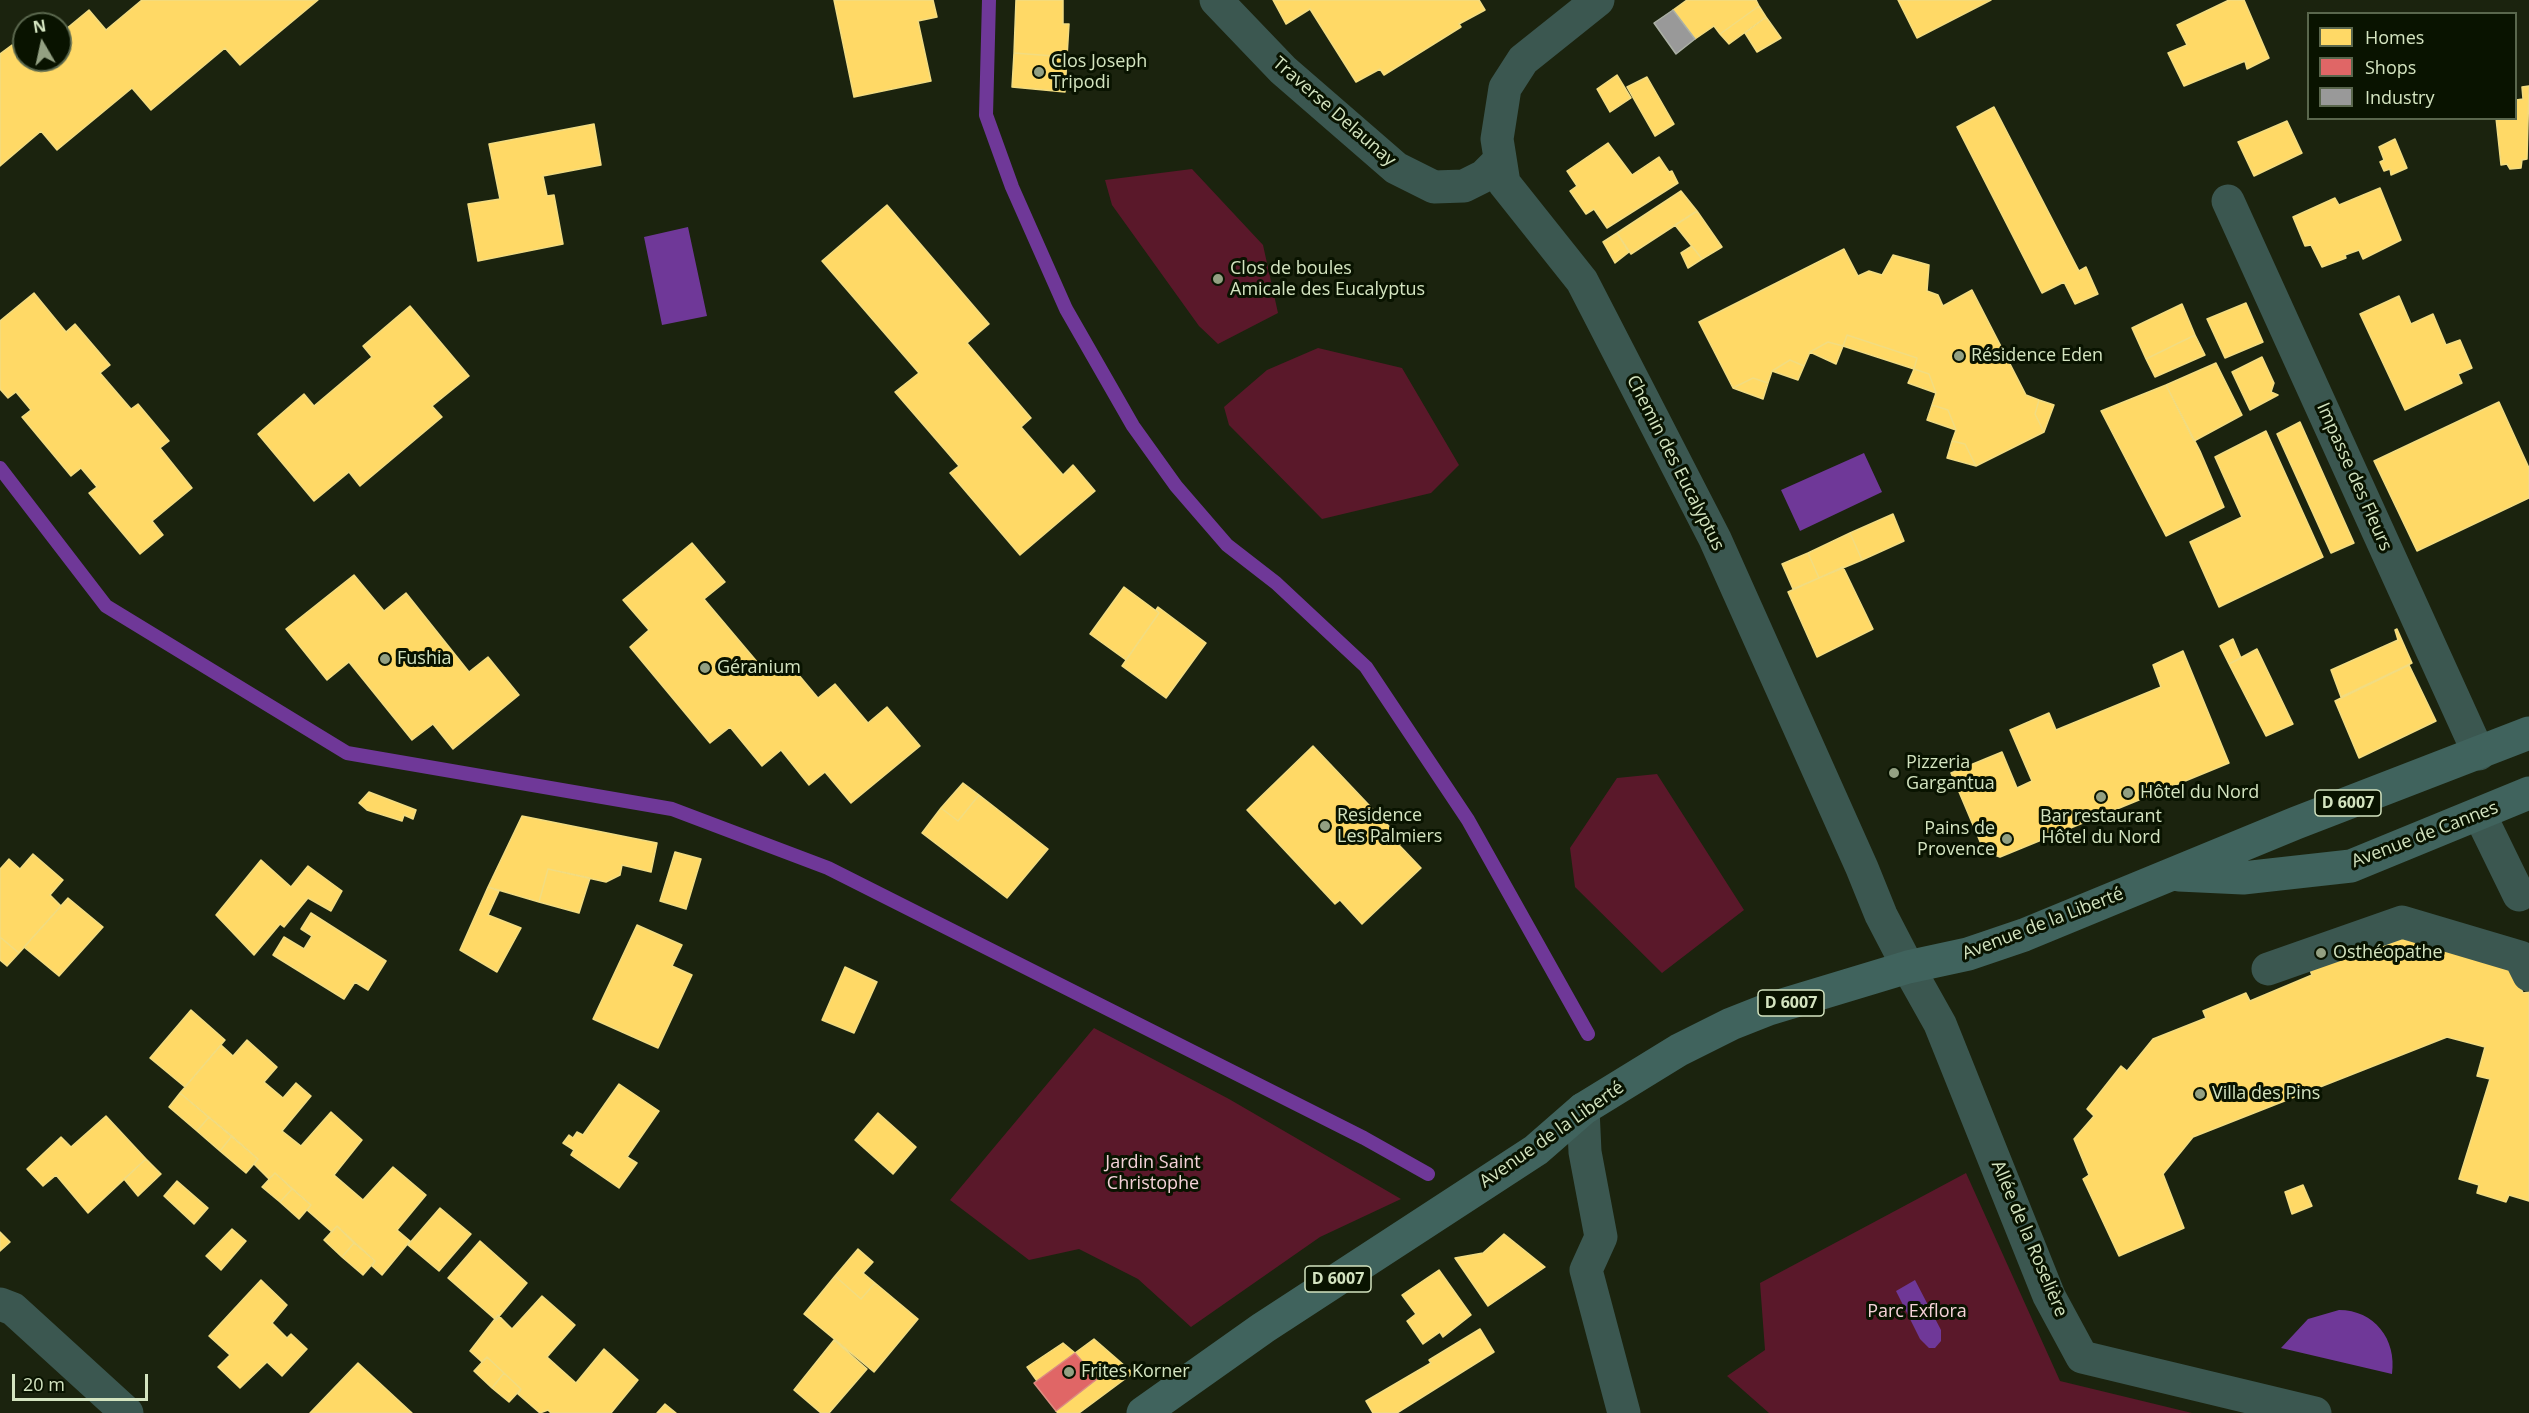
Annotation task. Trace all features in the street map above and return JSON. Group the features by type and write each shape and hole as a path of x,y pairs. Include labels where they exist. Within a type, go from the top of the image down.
{"main road":[{"name":"D 6007","path":"2168,875 2529,733"},
{"name":"Avenue de Cannes","path":"2168,875 2243,878 2351,866 2529,793"},
{"name":"Avenue de la Liberté","path":"1143,1413 1263,1328 1536,1150 1583,1109 1679,1050 1731,1024 1769,1009 1908,968 1968,954 2024,934 2168,875"}],"street":[{"name":"Traverse Delaunay","path":"1216,0 1283,70 1396,168 1434,187 1464,186 1484,176 1499,161"},
{"name":"Chemin des Eucalyptus","path":"1598,0 1523,60 1505,88 1498,127 1499,161 1504,183 1582,281 1715,539 1881,915 1908,968"},
{"name":"Impasse des Fleurs","path":"2228,201 2479,754"},
{"path":"2480,815 2519,895"},
{"path":"2268,969 2402,922 2520,957 2529,975"},
{"name":"Allée de la Roselière","path":"1908,968 1940,1024 2049,1296 2082,1357 2315,1413"},
{"path":"1583,1109 1586,1152 1601,1237 1586,1270 1624,1413"},
{"path":"0,1304 13,1309 127,1413"}],"green space":[{"name":"Clos de boules Amicale des Eucalyptus","path":"1192,169 1263,245 1278,313 1218,344 1199,326 1112,205 1105,180"},
{"path":"1318,348 1402,368 1459,465 1431,493 1322,519 1229,425 1224,407 1267,370"},
{"path":"1657,774 1744,910 1662,973 1575,887 1570,848 1617,778"},
{"name":"Jardin Saint Christophe","path":"1094,1028 1229,1099 1401,1199 1320,1237 1191,1327 1138,1279 1079,1249 1029,1260 950,1200"},
{"name":"Parc Exflora","path":"1966,1173 2060,1381 2192,1413 1769,1413 1727,1376 1765,1350 1760,1283"}],"shaded area":[{"path":"688,227 707,316 662,325 644,237"},
{"path":"1864,453 1882,492 1800,531 1781,490"},
{"path":"1915,1280 1941,1330 1941,1341 1935,1348 1929,1348 1920,1339 1896,1291"},
{"path":"2339,1310 2363,1315 2380,1329 2391,1349 2392,1374 2281,1348 2308,1319"}],"building: Homes":[{"path":"142,0 318,0 240,65 225,48 151,110 132,88 57,150 41,131 0,166 0,54 12,45 12,72 72,72 72,24 89,10 106,30"},
{"path":"834,0 933,0 937,17 918,21 931,81 854,97"},
{"path":"1016,0 1063,0 1063,24 1069,24 1067,57 1014,53"},
{"path":"1273,0 1479,0 1485,10 1459,24 1461,27 1384,75 1380,69 1356,82 1310,9 1286,24"},
{"path":"1687,0 1756,0 1759,6 1720,34 1714,26 1695,39 1673,10"},
{"path":"1898,0 1991,0 1917,38"},
{"path":"2229,0 2244,0 2269,58 2247,69 2245,61 2184,86 2168,53 2187,45 2177,25"},
{"path":"1759,6 1766,17 1729,44 1720,34"},
{"path":"1766,17 1781,38 1757,52 1745,33"},
{"name":"Clos Joseph Tripodi","path":"1014,53 1067,57 1065,92 1012,87"},
{"path":"1617,75 1631,98 1610,112 1597,89"},
{"path":"1647,77 1674,124 1655,136 1627,87"},
{"path":"2529,86 2527,159 2522,160 2521,168 2510,169 2507,164 2501,165 2496,120 2517,120 2517,100 2523,99 2522,87"},
{"path":"1994,107 2079,271 2086,267 2098,294 2075,304 2064,282 2042,293 1957,127"},
{"path":"2287,121 2302,153 2254,176 2238,142"},
{"path":"594,124 601,165 543,176 547,196 554,195 563,244 478,261 468,204 500,199 489,144"},
{"path":"2395,139 2407,168 2391,175 2390,169 2384,171 2380,162 2384,160 2379,147"},
{"path":"1608,143 1632,175 1659,157 1669,172 1672,171 1678,183 1607,228 1594,209 1586,214 1570,191 1577,186 1567,171"},
{"path":"2380,188 2401,240 2363,259 2359,250 2345,255 2346,258 2322,267 2311,245 2305,246 2293,217 2335,198 2339,205"},
{"path":"1681,191 1697,211 1631,254 1617,233"},
{"path":"887,205 989,324 967,343 1031,418 1021,427 1063,475 1073,465 1095,491 1020,555 950,473 959,466 895,392 919,373 822,261"},
{"path":"1697,211 1722,247 1702,259 1675,225"},
{"path":"1617,233 1629,252 1615,263 1603,242"},
{"path":"1692,246 1702,259 1688,268 1681,253"},
{"name":"Résidence Eden","path":"1844,249 1858,276 1869,271 1882,275 1893,255 1929,265 1927,291 1938,295 1943,306 1972,290 2026,395 2039,400 2035,414 2044,432 1976,466 1965,444 1952,441 1956,430 1948,410 1932,405 1936,393 1929,374 1914,369 1917,358 1847,335 1843,346 1828,342 1810,352 1804,366 1790,360 1772,371 1768,383 1753,378 1733,388 1699,322"},
{"path":"34,293 66,332 75,324 110,365 100,373 131,409 138,404 169,441 160,448 192,488 152,521 163,535 140,554 89,493 97,487 81,468 71,476 22,417 31,410 16,392 8,398 0,389 0,321"},
{"path":"2399,296 2411,324 2433,314 2446,345 2460,340 2472,368 2458,374 2462,383 2405,410 2360,314"},
{"path":"2246,303 2263,342 2225,358 2207,319"},
{"path":"2182,304 2195,335 2146,359 2132,328"},
{"path":"410,306 469,376 432,406 442,417 360,486 349,472 314,501 258,434 304,394 314,406 372,357 363,346"},
{"path":"1847,335 1917,358 1914,369 1843,346"},
{"path":"2195,335 2205,355 2155,377 2146,359"},
{"path":"1828,342 1843,346 1836,364 1810,352"},
{"path":"2262,357 2274,383 2271,392 2278,395 2250,410 2232,372"},
{"path":"1790,360 1804,366 1798,380 1772,371"},
{"path":"2216,363 2242,415 2194,441 2166,385"},
{"path":"1914,369 1929,374 1936,393 1908,383"},
{"path":"1753,378 1768,383 1763,399 1733,388"},
{"path":"2166,385 2200,451 2224,507 2166,536 2101,411"},
{"path":"2039,400 2054,405 2044,432 2035,414"},
{"path":"2499,402 2529,468 2529,498 2417,551 2374,461"},
{"path":"1932,405 1948,410 1956,430 1927,420"},
{"path":"2300,422 2354,543 2331,553 2277,434"},
{"path":"2266,431 2323,557 2219,607 2190,542 2242,517 2215,457"},
{"path":"1952,441 1965,444 1976,466 1947,458"},
{"path":"1893,514 1904,541 1862,560 1850,533"},
{"path":"1850,533 1862,560 1819,578 1808,553"},
{"name":"Géranium","path":"692,543 725,582 704,599 769,676 787,661 818,698 835,684 868,723 887,707 920,746 851,803 825,772 809,785 781,750 762,766 730,727 710,743 630,647 649,630 623,600"},
{"path":"1808,553 1819,578 1793,589 1782,564"},
{"path":"1843,567 1873,629 1817,657 1788,592"},
{"name":"Fushia","path":"354,575 384,611 406,593 469,672 488,657 519,695 453,749 433,724 412,740 349,662 327,680 286,629"},
{"path":"1124,587 1159,613 1126,660 1090,634"},
{"path":"1158,607 1206,643 1166,698 1122,666 1159,613 1156,610"},
{"path":"2397,629 2412,663 2341,697 2331,670 2398,640 2395,630"},
{"path":"2233,639 2241,658 2229,664 2220,646"},
{"path":"2257,649 2293,724 2266,736 2229,664"},
{"path":"2183,651 2229,763 2000,857 1984,851 1951,773 2002,752 2017,788 2032,781 2010,730 2049,713 2056,730 2161,687 2153,665"},
{"path":"2409,665 2436,721 2359,758 2335,701"},
{"name":"Residence Les Palmiers","path":"1313,746 1403,841 1399,845 1421,868 1362,924 1340,900 1335,904 1247,810"},
{"path":"963,783 979,795 958,821 941,808"},
{"path":"369,792 416,810 413,819 404,815 402,821 367,810 359,803"},
{"path":"979,795 1048,849 1007,898 922,833 941,808 958,821"},
{"path":"522,816 657,843 651,872 622,865 620,875 606,882 548,869 539,902 488,887"},
{"path":"675,852 701,859 686,909 660,901"},
{"path":"33,854 63,880 50,895 61,906 19,953 0,937 0,869 9,859 20,869"},
{"path":"261,860 291,887 308,866 342,891 331,911 308,898 284,927 280,924 254,955 216,915"},
{"path":"548,869 590,878 579,913 539,902"},
{"path":"488,887 499,891 488,915 521,928 497,972 460,950"},
{"path":"68,898 103,927 59,976 24,947"},
{"path":"311,913 386,961 368,990 355,982 344,999 273,955 284,937 304,949 312,936 301,929"},
{"path":"637,925 682,945 672,966 692,975 658,1048 593,1019"},
{"name":"Villa des Pins","path":"2411,934 2514,971 2523,993 2529,992 2529,1201 2509,1195 2506,1202 2477,1193 2479,1185 2459,1179 2490,1079 2477,1076 2485,1047 2447,1037 2193,1137 2163,1174 2184,1228 2119,1256 2083,1179 2089,1175 2074,1139 2094,1116 2087,1109 2121,1066 2127,1071 2153,1039 2206,1018 2203,1011 2246,993 2250,1001 2312,975 2309,968 2349,952 2352,960"},
{"path":"0,937 19,953 7,966 0,960"},
{"path":"845,967 877,982 854,1033 822,1020"},
{"path":"191,1010 225,1040 185,1087 150,1058"},
{"path":"247,1040 277,1067 264,1082 283,1098 296,1083 311,1096 282,1131 301,1146 331,1112 362,1140 334,1175 363,1200 393,1167 426,1195 397,1230 410,1241 382,1275 372,1266 375,1261 337,1226 332,1232 307,1210 311,1205 275,1173 269,1179 254,1164 258,1159 180,1093 221,1045 233,1056"},
{"path":"619,1084 659,1111 627,1157 637,1163 619,1188 571,1155 574,1150 563,1143 569,1135 573,1138 577,1132 583,1135"},
{"path":"180,1093 209,1117 197,1131 169,1107"},
{"path":"878,1113 916,1147 893,1174 855,1140"},
{"path":"106,1116 146,1159 88,1213 56,1175 43,1186 27,1169 61,1137 71,1147"},
{"path":"209,1117 232,1136 220,1151 197,1131"},
{"path":"232,1136 258,1159 246,1173 220,1151"},
{"path":"146,1159 161,1174 138,1196 124,1179"},
{"path":"275,1173 292,1189 280,1202 262,1187"},
{"path":"177,1181 208,1208 194,1224 164,1196"},
{"path":"2303,1185 2312,1206 2292,1214 2285,1192"},
{"path":"292,1189 311,1205 299,1219 280,1202"},
{"path":"440,1208 471,1234 439,1271 408,1245"},
{"path":"337,1226 354,1243 342,1257 324,1240"},
{"path":"232,1229 246,1241 221,1270 206,1256"},
{"path":"0,1232 10,1242 0,1251"},
{"path":"1504,1234 1545,1267 1488,1306 1455,1258 1483,1253"},
{"path":"480,1241 527,1283 496,1320 448,1278"},
{"path":"354,1243 375,1261 363,1275 342,1257"},
{"path":"858,1249 873,1262 863,1273 875,1283 861,1299 835,1276"},
{"path":"1439,1270 1471,1315 1443,1337 1440,1332 1423,1344 1407,1321 1416,1314 1402,1295"},
{"path":"835,1276 861,1299 875,1283 918,1319 874,1372 804,1314"},
{"path":"261,1280 287,1305 272,1323 287,1338 291,1334 307,1349 282,1376 267,1362 240,1388 218,1367 230,1355 209,1336"},
{"path":"542,1296 575,1325 547,1357 576,1383 604,1349 638,1380 611,1413 551,1413 548,1410 540,1413 518,1394 521,1389 487,1357 482,1362 470,1351 498,1315 512,1329"},
{"path":"1480,1329 1494,1352 1397,1413 1373,1413 1366,1401 1431,1363 1429,1360"},
{"path":"1094,1339 1133,1373 1079,1413 1058,1413 1056,1411 1097,1379 1075,1353"},
{"path":"834,1340 867,1369 829,1413 821,1413 794,1390"},
{"path":"1063,1343 1075,1353 1037,1381 1027,1367"},
{"path":"487,1357 504,1373 492,1388 474,1371"},
{"path":"358,1363 412,1413 310,1413"},
{"path":"504,1373 521,1389 509,1402 492,1388"},
{"path":"665,1404 676,1413 657,1413"}],"building: Shops":[{"path":"1075,1353 1097,1379 1056,1411 1034,1383"}],"building: Industry":[{"path":"1673,10 1695,39 1676,54 1654,23"}],"waterway":[{"path":"989,0 986,115 1012,187 1066,309 1133,426 1176,486 1227,545 1276,583 1366,667 1468,820 1588,1034"},
{"path":"0,468 106,606 347,753 672,809 828,868 1364,1138 1428,1174"}],"place":[{"name":"Clos Joseph Tripodi","path":"1039,72"},
{"name":"Clos de boules Amicale des Eucalyptus","path":"1218,279"},
{"name":"Résidence Eden","path":"1959,356"},
{"name":"Fushia","path":"385,659"},
{"name":"Géranium","path":"705,668"},
{"name":"Pizzeria Gargantua","path":"1894,773"},
{"name":"Hôtel du Nord","path":"2128,793"},
{"name":"Bar restaurant Hôtel du Nord","path":"2101,797"},
{"name":"Residence Les Palmiers","path":"1325,826"},
{"name":"Pains de Provence","path":"2007,839"},
{"name":"Osthéopathe","path":"2321,953"},
{"name":"Villa des Pins","path":"2200,1094"},
{"name":"Frites Korner","path":"1069,1372"}]}
